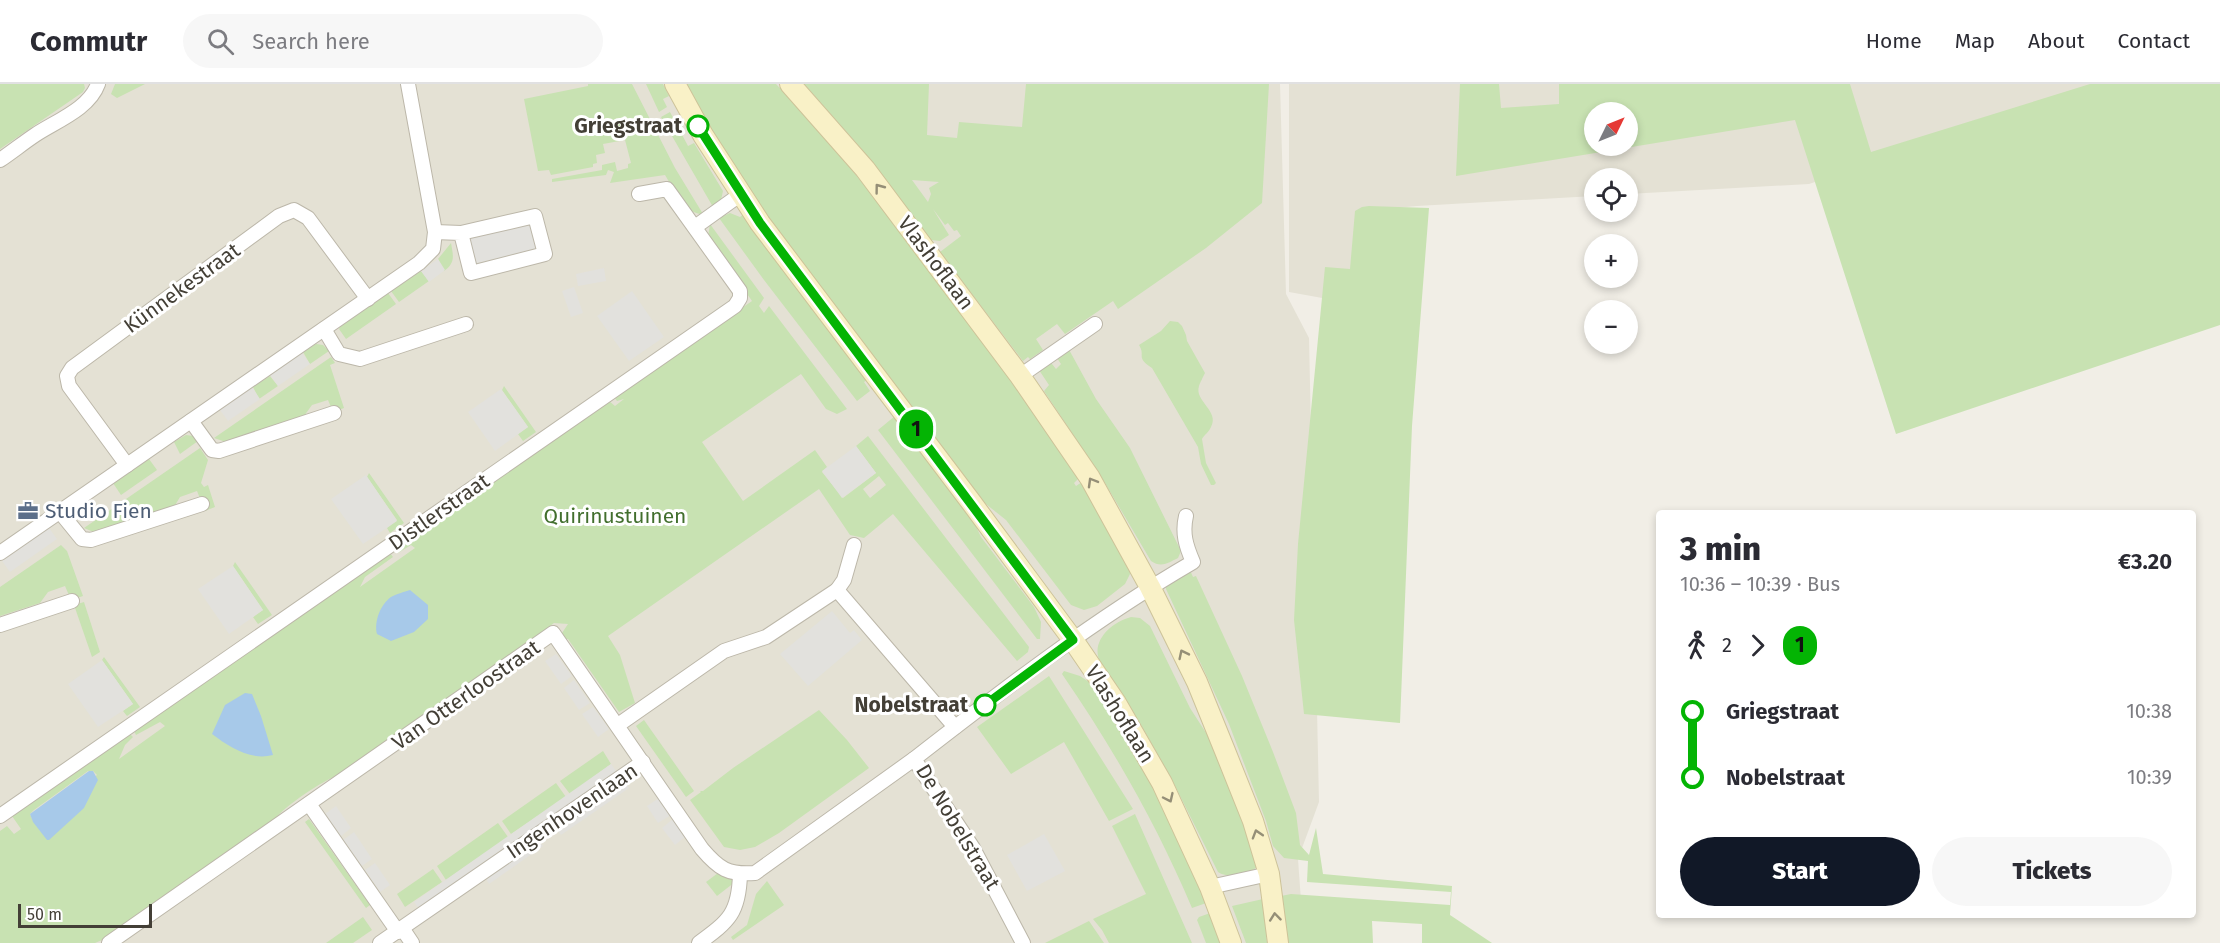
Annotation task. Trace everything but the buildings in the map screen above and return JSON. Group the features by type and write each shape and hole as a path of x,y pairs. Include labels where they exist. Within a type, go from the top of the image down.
{"street":[{"path":"0,160 34,135 82,105 95,93 98,84"},
{"path":"0,553 368,299 419,263 433,249 435,232 408,84"},
{"name":"Vlashoflaan","path":"675,84 703,135 760,223 1073,640 1116,703 1162,783 1210,887 1231,943"},
{"name":"Vlashoflaan","path":"790,84 865,168 1020,376 1090,478 1150,587 1197,682 1253,821 1269,874 1278,943"},
{"name":"Distlerstraat","path":"2,815 735,306 740,298 740,291 667,189 639,194"},
{"path":"695,227 741,194"},
{"name":"Künnekestraat","path":"127,465 69,386 67,376 72,368 279,216 294,210 308,218 368,299"},
{"path":"435,232 461,233 536,216 545,254 471,273 461,233"},
{"path":"324,329 339,354 360,359 466,324"},
{"path":"1020,376 1095,324"},
{"path":"191,421 212,450 219,451 334,413"},
{"path":"60,512 82,539 91,540 202,504"},
{"name":"De Nobelstraat","path":"1023,943 974,848 914,759 1073,640 1150,587 1192,562 1183,528 1186,516"},
{"path":"618,725 724,651 766,637 837,590 844,580 854,545"},
{"path":"837,590 955,727"},
{"path":"0,625 72,601"},
{"name":"Van Otterloostraat","path":"109,943 553,633 643,762"},
{"path":"699,943 721,927 735,911 740,874 755,873 914,759"},
{"name":"Ingenhovenlaan","path":"380,943 643,762 709,857 723,870 740,874"},
{"path":"309,804 400,930 412,943"},
{"path":"1210,887 1269,874"}],"shaded area":[{"path":"0,84 1280,84 1286,294 1309,338 1319,802 1298,859 1304,943 0,943"},
{"path":"1289,84 2109,84 1809,184 1638,193 1638,168 1584,168 1584,197 1363,211 1350,303 1289,292"},
{"path":"531,223 538,248 473,264 467,238"},
{"path":"438,259 445,270 429,282 421,271"},
{"path":"604,268 606,281 578,286 576,274"},
{"path":"574,287 583,313 571,317 562,291"},
{"path":"632,291 664,337 629,361 597,316"},
{"path":"302,353 310,364 278,386 270,375"},
{"path":"252,387 260,399 228,421 220,410"},
{"path":"501,389 528,427 495,451 468,412"},
{"path":"856,446 876,473 842,498 822,471"},
{"path":"366,475 397,521 363,544 331,499"},
{"path":"49,528 57,539 10,572 2,561"},
{"path":"233,566 263,610 229,634 198,589"},
{"path":"832,611 850,633 854,630 862,640 808,686 780,654"},
{"path":"556,654 572,676 561,684 545,661"},
{"path":"102,660 133,704 98,727 68,684"},
{"path":"574,680 590,703 579,710 564,688"},
{"path":"593,707 609,729 598,737 582,714"},
{"path":"611,764 621,778 423,914 414,902"},
{"path":"625,782 629,788 561,835 557,830"},
{"path":"659,798 671,815 658,823 647,806"},
{"path":"336,806 351,828 341,836 325,814"},
{"path":"673,819 686,836 675,845 662,828"},
{"path":"354,832 372,859 362,866 343,840"},
{"path":"1044,834 1065,871 1027,891 1007,855"},
{"path":"539,841 543,846 489,884 486,879"},
{"path":"375,863 390,885 380,892 365,870"}],"green space":[{"path":"0,84 84,84 85,88 83,92 0,149"},
{"path":"115,84 145,84 117,98 111,94"},
{"path":"588,84 632,84 675,168 703,214 685,206 665,175 610,183 614,172 608,170 606,175 552,182 552,179 602,170 602,165 615,162 617,171 628,168 628,164 631,163 625,140 603,144 605,153 596,155 597,163 593,164 593,167 551,175 549,170 538,171 524,99 588,86"},
{"path":"646,84 663,84 669,96 663,99 667,107 659,112"},
{"path":"685,84 776,84 817,129 875,199 969,322 1062,451 1079,478 1074,483 1076,486 1082,482 1129,563 1130,574 1125,584 1097,606 1084,610 1071,605 1006,520 972,493 762,215 713,137"},
{"path":"804,84 929,84 927,135 957,138 959,122 1022,127 1026,84 1269,84 1262,203 1206,248 1118,309 1113,301 1065,334 1057,324 1036,339 1043,350 1023,361 940,252 961,236 957,230 954,231 948,223 945,225 933,209 949,235 940,241 931,240 859,146","holes":["912,180 939,182 929,188 931,194 928,202"]},
{"path":"1460,84 1499,84 1501,108 1559,104 1559,84 1850,84 1871,152 2090,84 2220,84 2220,325 1896,434 1795,120 1638,146 1638,102 1584,102 1584,155 1456,176"},
{"path":"670,112 688,146 694,143 723,191 721,200 713,207 661,117"},
{"path":"1369,206 1429,208 1412,426 1400,723 1304,714 1294,620 1298,544 1325,267 1350,269 1355,211"},
{"path":"746,212 870,378 864,382 870,391 857,401 719,218 730,213 740,217"},
{"name":"Quirinustuinen","path":"710,224 764,298 759,306 764,313 769,306 847,409 837,414 826,409 801,374 702,442 743,501 815,450 827,467 822,472 843,498 876,473 856,446 868,436 1029,647 1028,652 1017,661 893,514 864,538 850,535 819,489 608,636 620,655 635,703 619,712 562,633 568,624 554,623 339,775 305,794 275,819 102,940 95,943 0,943 0,831 7,826 14,834 21,829 12,816 130,734 133,737 125,745 119,759 165,726 160,722 136,735 134,731 390,553 393,557 365,577 360,587 415,548 411,545 398,553 395,549 609,401 615,406 624,399 617,401 614,397 752,301 708,237","holes":["879,476 886,485 870,498 863,489","88,771 93,771 97,775 33,821 30,814 34,810"]},
{"path":"451,243 452,262 444,271 438,259"},
{"path":"421,271 429,281 399,302 391,291"},
{"path":"388,293 396,304 346,339 340,327"},
{"path":"1170,321 1178,322 1182,326 1187,341 1205,373 1198,391 1213,421 1202,439 1206,463 1216,483 1214,485 1211,485 1201,464 1198,447 1152,368 1142,359 1139,345 1161,331"},
{"path":"316,344 323,345 329,351 310,364 303,352"},
{"path":"1067,346 1096,399 1130,448 1181,551 1178,558 1171,562 1161,564 1151,561 1102,478 1044,391 1049,385 1037,367 1048,359 1056,369 1061,364 1055,355"},
{"path":"331,357 335,363 330,365 344,408 333,412 328,400 312,405 304,416 226,442 214,438"},
{"path":"270,376 278,386 259,399 253,387"},
{"path":"504,386 536,432 523,441 518,434 528,427 502,390"},
{"path":"895,416 960,493 981,537 1034,607 1041,622 1040,639 1037,639 878,430"},
{"path":"186,435 193,436 198,441 180,454 174,442"},
{"path":"200,448 208,460 201,483 204,487 208,485 215,507 205,511 197,491 180,497 174,507 96,533 84,528"},
{"path":"149,459 157,470 121,495 113,483"},
{"path":"369,473 404,523 390,533 387,528 397,520 367,477"},
{"path":"61,545 67,551 83,596 71,600 65,586 48,592 40,603 0,616 0,587"},
{"path":"235,562 272,615 258,624 253,617 263,610 233,566"},
{"path":"1189,568 1193,577 1196,576 1242,676 1296,813 1300,845 1309,855 1316,828 1323,874 1452,886 1450,915 1492,943 1422,943 1422,924 1372,921 1373,943 1286,943 1281,896 1291,894 1450,905 1451,892 1307,882 1308,861 1284,858 1273,846 1266,821 1229,724 1166,589 1166,586"},
{"path":"84,602 100,652 92,657 74,605"},
{"path":"1131,617 1140,618 1150,626 1190,708 1219,753 1258,865 1250,872 1233,876 1218,872 1170,776 1141,725 1100,662 1098,647 1100,640 1110,628"},
{"path":"104,657 140,707 127,716 123,711 133,704 102,660"},
{"path":"1064,671 1080,676 1089,682 1113,717 1149,777 1209,902 1192,908 1149,817 1099,730 1062,674"},
{"path":"1049,676 1133,809 1109,821 1064,742 1011,774 977,727"},
{"path":"819,710 869,768 779,833 755,847 740,850 724,847 690,800"},
{"path":"644,720 694,791 686,797 636,726"},
{"path":"603,751 611,764 570,794 560,781"},
{"path":"556,783 566,797 511,834 502,821"},
{"path":"1135,814 1192,943 1109,943 1093,919 1146,894 1112,826"},
{"path":"309,819 370,905 366,908 305,822"},
{"path":"498,823 508,837 446,880 437,866"},
{"path":"433,869 442,882 405,907 397,894"},
{"path":"718,873 728,875 735,882 717,896 706,882"},
{"path":"767,881 784,905 733,940 731,937 747,925 756,894"},
{"path":"1263,899 1267,943 1246,943 1232,906"},
{"path":"1213,912 1225,943 1206,943 1197,920"},
{"path":"363,917 372,930 353,943 326,943"},
{"path":"1089,921 1104,943 1045,943"}],"water":[{"path":"410,590 428,605 428,619 414,632 391,641 377,634 377,619 384,604 391,597"},
{"path":"245,693 252,694 273,755 257,756 241,752 212,734 225,705"},
{"path":"89,771 93,771 98,780 84,808 47,840 33,822 30,814"}],"bus line":[{"name":"1","path":"698,126 760,223 1073,640 985,705"}],"place":[{"name":"Griegstraat","path":"698,126"},
{"name":"Studio Fien","path":"28,511"},
{"name":"Nobelstraat","path":"985,705"}]}
